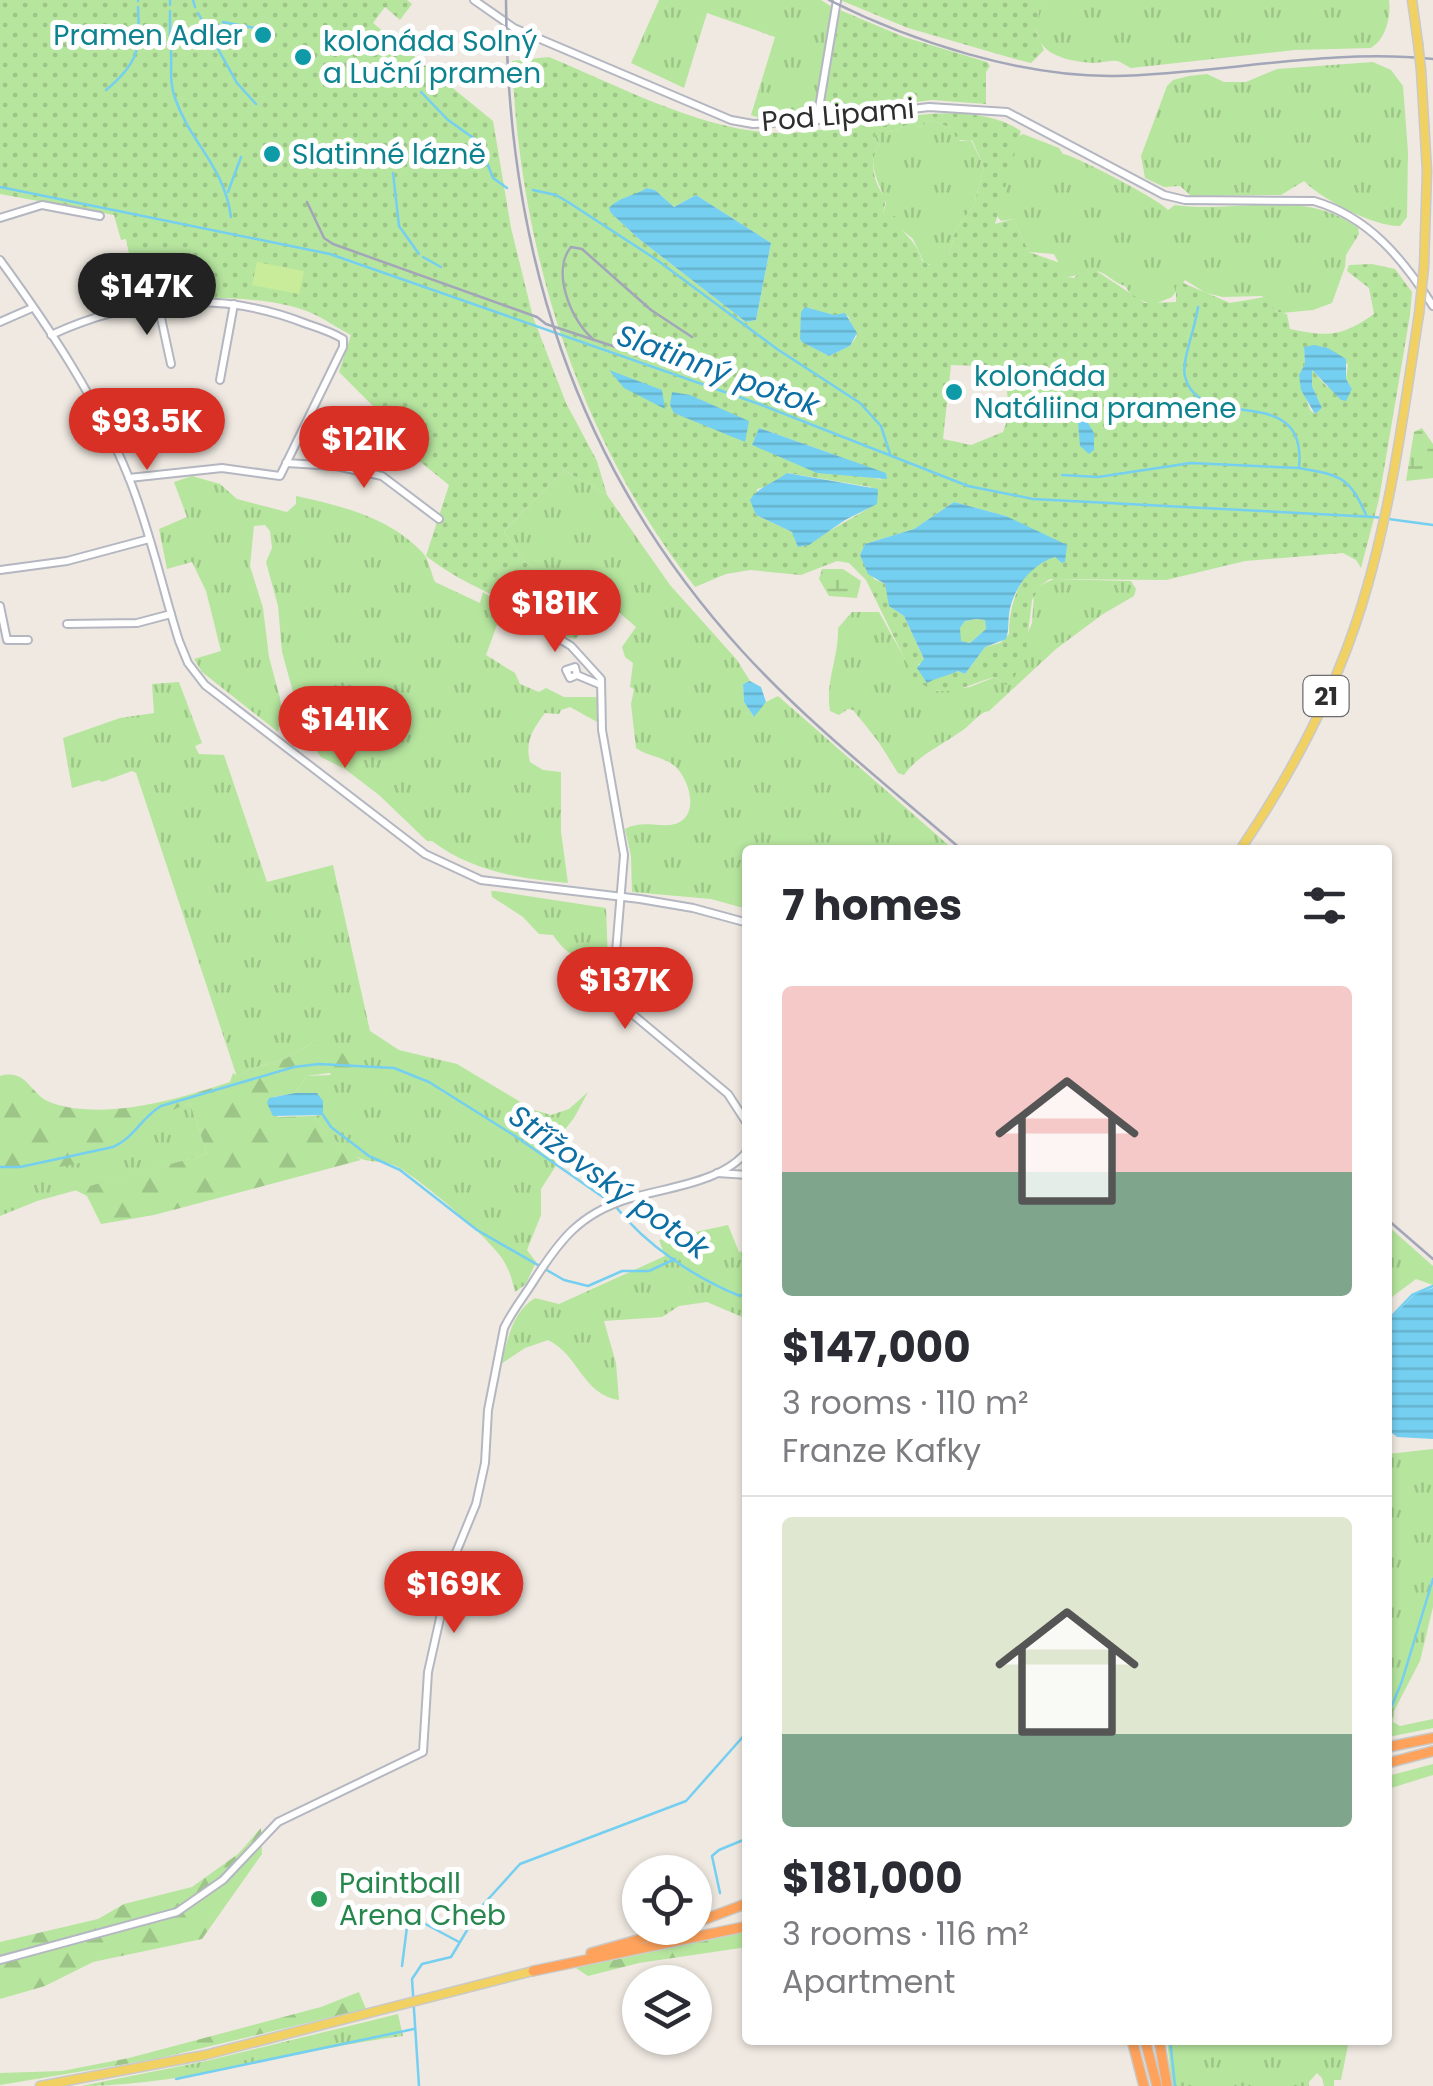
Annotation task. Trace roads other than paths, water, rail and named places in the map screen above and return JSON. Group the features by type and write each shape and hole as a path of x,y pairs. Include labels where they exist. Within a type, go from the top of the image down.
{"highway":[{"path":"1392,1746 1433,1738"},
{"path":"1392,1762 1433,1752"},
{"path":"712,1917 742,1907"},
{"path":"534,1971 742,1927"},
{"path":"534,1971 622,1945"},
{"path":"1133,2045 1144,2086"},
{"path":"1146,2045 1156,2086"},
{"path":"1160,2045 1167,2086"}],"main road":[{"name":"21","path":"1243,845 1292,764 1338,671 1369,582 1386,505 1424,267 1427,171 1412,0"},
{"path":"40,2086 189,2058 534,1971"}],"street":[{"name":"Pod Lipami","path":"474,0 498,20 730,120 753,124 817,120 929,106 1007,112 1164,194 1185,200 1314,201 1346,213 1376,234 1409,267 1433,306"},
{"path":"817,120 837,0"},
{"path":"0,218 42,205 100,216"},
{"path":"0,260 92,402 130,478 188,663 206,685 425,854 480,880 693,908 742,921"},
{"path":"51,335 102,316 188,300 234,304 286,315 343,340 280,476 222,468 130,478"},
{"path":"158,304 171,364"},
{"path":"220,380 234,304"},
{"path":"0,322 32,308"},
{"path":"286,463 336,466 382,476 439,519"},
{"path":"0,570 66,560 149,539"},
{"path":"0,606 7,640 28,640"},
{"path":"67,624 137,623 171,614"},
{"path":"526,618 572,646 598,672 602,686 604,744 624,855 614,979 621,1000 647,1028 728,1094 742,1115"},
{"path":"578,675 602,686"},
{"path":"0,1960 177,1912 223,1880 278,1822 422,1752 428,1672 453,1560 476,1504 485,1464 488,1410 510,1316 551,1250 578,1224 624,1200 715,1173 742,1156"},
{"path":"715,1173 742,1175"}],"water":[{"path":"647,188 674,207 696,195 771,243 756,320 746,322 611,213 612,205"},
{"path":"805,307 834,315 845,313 857,333 850,346 829,356 802,342 801,312"},
{"path":"1314,345 1346,359 1346,379 1352,389 1346,401 1341,400 1312,370 1312,386 1322,408 1315,414 1301,390 1299,375 1305,364 1304,347"},
{"path":"609,370 662,390 665,409 624,388"},
{"path":"672,392 690,395 749,421 745,442 674,413 670,405"},
{"path":"1085,418 1094,433 1094,450 1089,454 1080,446 1078,422"},
{"path":"759,428 886,473 887,479 817,473 752,445"},
{"path":"787,473 878,489 877,504 809,545 798,547 792,532 756,515 750,500"},
{"path":"954,502 1006,516 1067,545 1065,562 1055,557 1046,560 1024,579 1011,605 1006,639 985,647 965,674 958,671 927,683 917,668 924,659 904,616 889,606 885,584 868,574 860,555 865,544 914,529","holes":["985,620 986,629 970,643 961,641 960,628 965,621"]},
{"path":"750,681 761,687 766,702 754,717 744,702 743,684"},
{"path":"317,1093 323,1101 323,1115 273,1116 267,1103 269,1098"},
{"path":"1433,1288 1433,1439 1397,1437 1392,1433 1392,1317 1415,1294"}],"waterway":[{"path":"170,0 170,5"},
{"path":"193,0 195,7"},
{"path":"106,90 126,71 136,53 138,7"},
{"path":"170,11 170,42"},
{"path":"198,13 237,83 256,104"},
{"path":"223,22 255,28"},
{"path":"206,30 218,24"},
{"path":"171,51 175,98 214,168 231,217"},
{"path":"421,92 448,120 479,142 493,178 507,188"},
{"path":"228,192 241,157"},
{"path":"393,173 399,226 419,254"},
{"name":"Slatinný potok","path":"0,187 330,254 759,404 968,486 1033,499 1374,517 1433,525"},
{"path":"533,190 568,202 860,403 881,426 890,454"},
{"path":"423,257 441,267"},
{"path":"1198,307 1184,370 1194,393 1210,403 1271,415 1287,424 1297,441 1299,468 1342,480 1354,492 1366,515"},
{"path":"1062,475 1098,477 1191,463 1299,468"},
{"name":"Střížovský potok","path":"0,1167 20,1167 113,1147 161,1106 294,1067 319,1064 394,1068 429,1082 610,1202"},
{"path":"323,1115 331,1127 369,1156 400,1170 477,1230 564,1280 588,1286 622,1271 649,1271 675,1259"},
{"name":"Střížovský potok","path":"616,1207 657,1247 689,1270 742,1295"},
{"name":"Střížovský potok","path":"1392,1316 1412,1295 1433,1286"},
{"path":"1392,1705 1433,1579"},
{"path":"419,2086 412,1979 422,1964 451,1957 481,1907 520,1864 686,1801 742,1738"},
{"path":"720,1893 712,1856 742,1840"},
{"path":"402,1966 408,1919 416,1919 459,1942"},
{"path":"176,2079 414,2029"},
{"path":"1171,2045 1175,2086"}],"railway":[{"path":"506,0 509,91 519,180 536,266 561,349 594,430 635,507 684,581 768,679 956,845"},
{"path":"829,0 931,43 1005,63 1079,75 1154,74 1353,57 1433,59"},
{"path":"307,202 324,238 333,244 537,317 546,324 661,362"},
{"path":"593,339 577,320 566,295 563,269 571,247 582,249 651,310 692,337"},
{"path":"1392,1223 1433,1259"}],"place":[{"name":"Pramen Adler","path":"263,35"},
{"name":"kolonáda Solný a Luční pramen","path":"303,57"},
{"name":"Slatinné lázně","path":"272,154"},
{"name":"kolonáda Natáliina pramene","path":"954,392"},
{"name":"Paintball Arena Cheb","path":"319,1899"}]}
